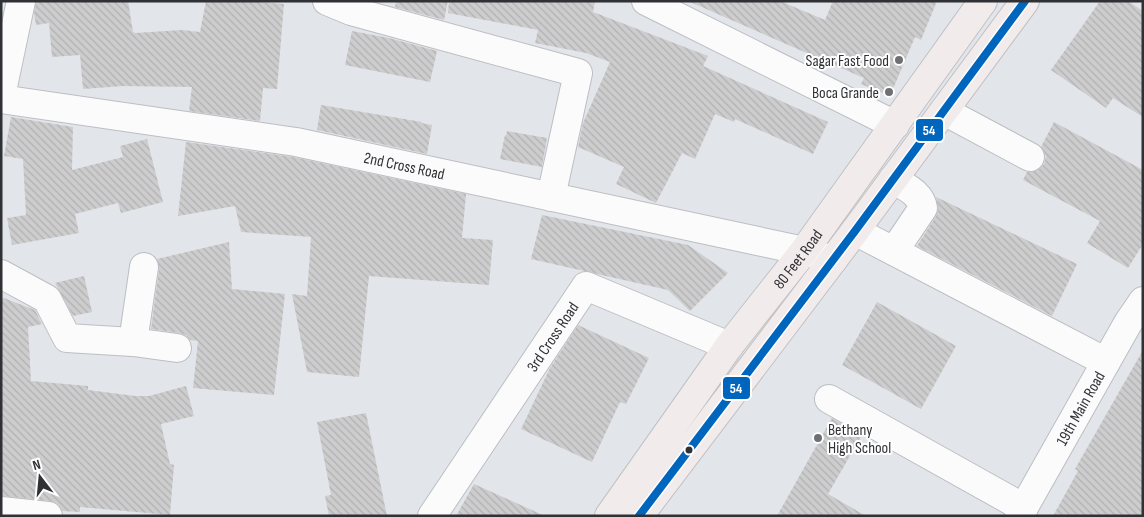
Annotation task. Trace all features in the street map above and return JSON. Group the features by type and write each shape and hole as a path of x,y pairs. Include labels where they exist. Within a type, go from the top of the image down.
{"main road":[{"name":"80 Feet Road","path":"609,516 729,346 804,251 983,1"},
{"name":"80 Feet Road","path":"639,516 855,231 1024,1"}],"street":[{"path":"1,97 5,67 21,1"},
{"path":"327,1 351,11 578,73 551,197"},
{"path":"646,1 894,125"},
{"name":"2nd Cross Road","path":"1,97 296,142 804,251 833,260"},
{"path":"944,111 1030,157"},
{"path":"893,180 914,192 922,201 923,208 894,251"},
{"path":"855,231 1106,362"},
{"path":"133,342 144,266"},
{"path":"1,274 46,299 67,338 133,342 177,348"},
{"name":"3rd Cross Road","path":"432,516 586,286 729,346"},
{"name":"19th Main Road","path":"1021,512 1106,362 1138,318"},
{"path":"829,399 1021,512"},
{"path":"1,511 48,516"}],"building":[{"path":"36,1 128,1 133,32 135,33 182,30 200,32 206,1 284,4 277,89 263,88 260,121 189,111 192,87 123,86 83,89 80,55 52,57 49,23 36,25 34,13"},
{"path":"396,1 448,1 444,20 395,7"},
{"path":"449,1 595,1 593,12 708,56 703,66 828,122 813,154 735,119 734,122 715,114 695,159 682,153 656,203 616,184 624,167 578,147 583,123 610,62 586,53 535,43 538,30 448,13"},
{"path":"688,1 780,1 825,20 833,1 937,1 921,40 915,37 890,96 861,84 864,78"},
{"path":"1100,1 1128,1 1143,11 1143,117 1113,98 1106,108 1051,70"},
{"path":"352,31 389,38 437,51 430,82 345,65"},
{"path":"321,105 432,125 427,154 317,130"},
{"path":"11,117 73,127 72,170 123,157 120,146 147,139 163,202 121,213 118,203 75,214 79,233 12,245 7,218 26,215 23,159 4,156"},
{"path":"1054,122 1143,170 1143,244 1128,268 1087,243 1100,221 1023,180 1027,172 1038,170 1044,164 1046,156 1041,147"},
{"path":"507,131 547,138 542,167 500,159"},
{"path":"186,142 293,157 466,194 462,238 493,240 489,285 369,276 359,377 307,372 292,294 307,296 311,237 241,232 235,206 178,216"},
{"path":"936,197 1077,264 1052,316 917,246 936,216 938,210"},
{"path":"542,215 688,245 728,273 690,311 668,290 531,259"},
{"path":"229,242 232,289 285,294 274,395 193,388 198,341 190,340 186,335 179,333 151,329 159,269 157,259"},
{"path":"84,276 92,312 73,316 55,283"},
{"path":"1,297 35,310 42,324 28,327 31,381 88,386 88,390 135,396 149,396 186,386 194,416 161,424 170,464 174,465 170,515 80,507 80,512 62,511 58,504 50,501 1,496"},
{"path":"877,302 956,346 921,409 842,365"},
{"path":"578,325 649,358 626,404 620,402 592,462 521,429 550,368"},
{"path":"1143,350 1143,516 1053,516 1078,471 1075,469"},
{"path":"366,413 387,516 329,516 325,496 331,495 317,422"},
{"path":"832,418 862,435 828,494 866,516 777,516"},
{"path":"474,484 545,516 456,516"}],"transit line":[{"name":"54","path":"639,516 855,231 1025,1"}],"place":[{"name":"Sagar Fast Food","path":"899,60"},
{"name":"Boca Grande","path":"889,92"},
{"name":"Bethany High School","path":"818,438"}]}
